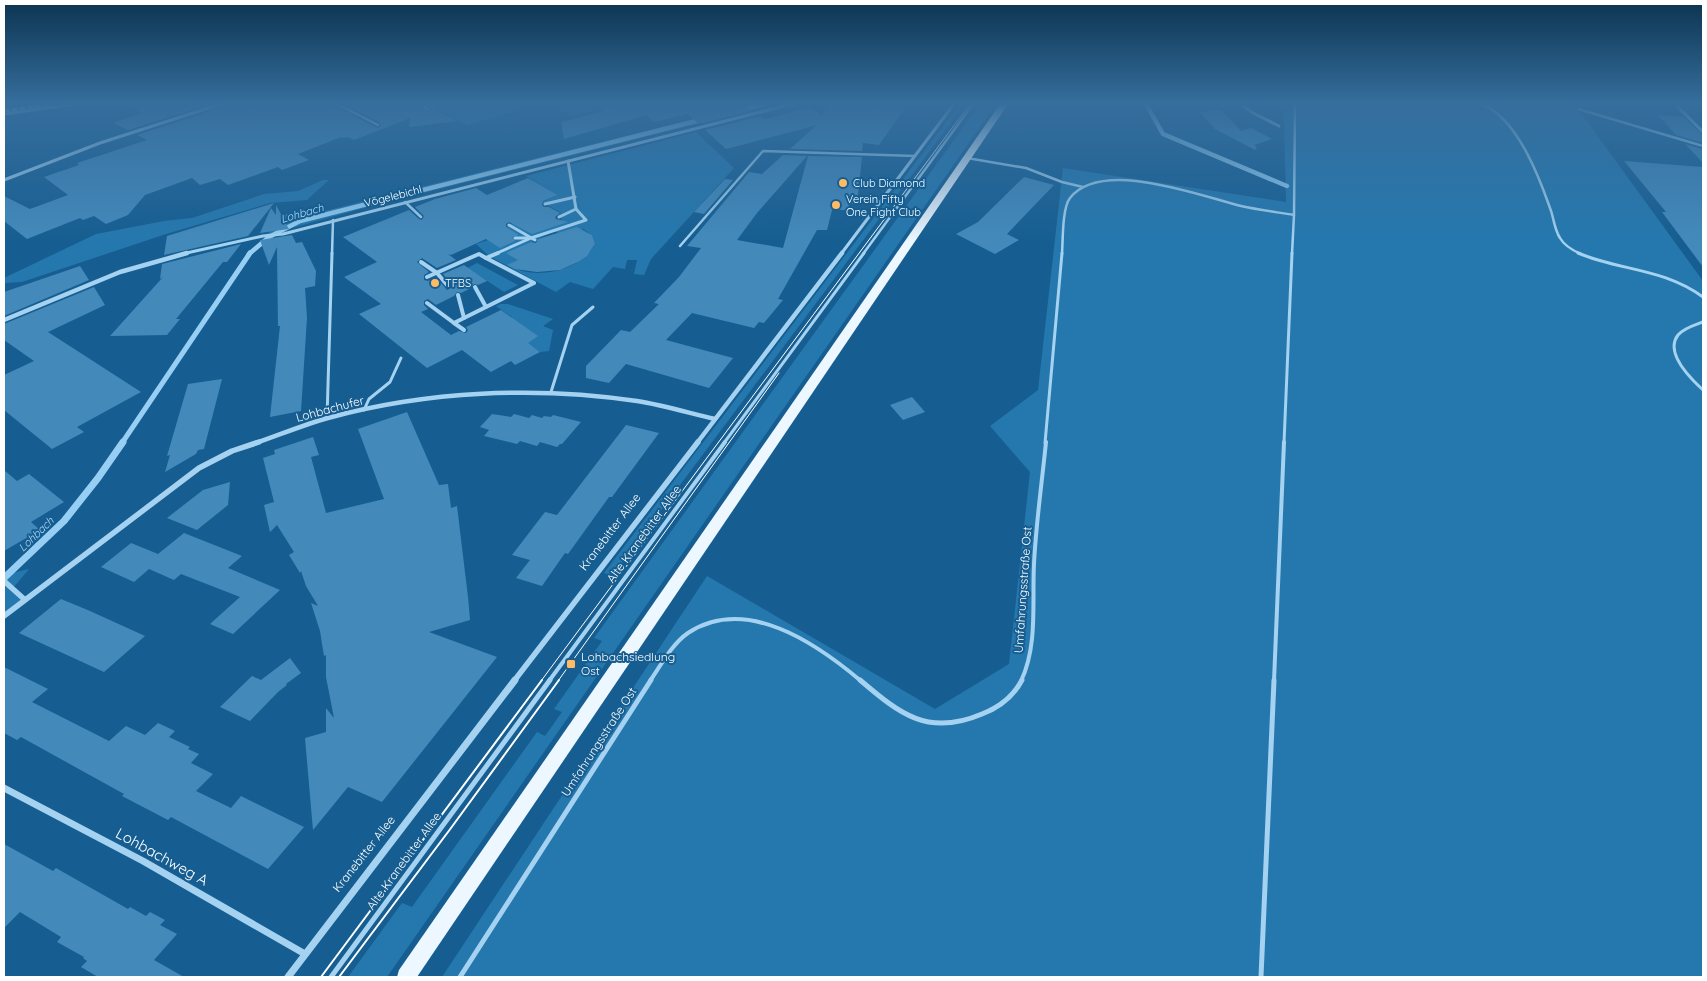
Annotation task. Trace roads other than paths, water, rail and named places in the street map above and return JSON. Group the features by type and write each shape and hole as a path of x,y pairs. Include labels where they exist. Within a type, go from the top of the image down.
{"main road":[{"path":"406,977 973,150"}],"street":[{"path":"4,180 82,150"},
{"name":"Vögelebichl","path":"4,320 120,272 173,256 263,236 283,234 612,150"},
{"name":"Kranebitter Allee","path":"288,977 920,150"},
{"path":"486,258 586,220 576,209 568,161"},
{"path":"544,204 575,197"},
{"path":"559,217 576,209"},
{"path":"509,225 533,239"},
{"path":"515,238 533,239"},
{"path":"427,277 479,254 534,283 454,323"},
{"path":"421,262 436,272 448,286"},
{"path":"475,287 486,306"},
{"path":"458,294 464,318"},
{"path":"427,303 464,330"},
{"name":"Lohbachufer","path":"4,616 199,468 232,451 327,418 447,396 551,392 638,401 715,419"},
{"path":"4,581 24,599"},
{"name":"Lohbachweg A","path":"4,788 143,861 305,954"}],"lane":[{"name":"Alte Kranebitter Allee","path":"331,977 939,150"},
{"path":"1261,977 1294,215 1295,150"},
{"path":"1521,150 1542,188 1553,216 1558,236 1571,249 1592,258 1666,276 1692,288 1703,297"},
{"path":"680,246 763,151 915,156"},
{"path":"967,158 1026,168 1062,182 1083,187 1104,182 1143,184 1191,192 1242,206 1294,215"},
{"name":"Umfahrungsstraße Ost","path":"460,977 667,655 684,634 704,622 726,618 744,618 783,629 844,668 900,711 926,723 949,724 980,715 1004,703 1012,695 1024,674 1030,648 1035,552 1068,203 1075,192 1083,187"},
{"path":"405,202 421,217"},
{"path":"327,418 333,220"},
{"path":"332,246 338,244"},
{"path":"331,288 336,286"},
{"path":"551,392 572,324 593,307"},
{"path":"1703,322 1679,334 1674,342 1674,350 1678,359 1703,390"},
{"path":"330,332 335,330"},
{"path":"364,410 366,400 392,378 396,365 401,358"}],"waterway":[{"name":"Lohbach","path":"250,253 269,237 300,221 582,150"},
{"path":"1201,150 1287,186"},
{"name":"Lohbach","path":"122,443 250,253"},
{"name":"Lohbach","path":"4,578 64,521 98,478 123,442"}],"tram line":[{"path":"541,681 936,150"},
{"path":"558,681 779,373"},
{"path":"321,977 542,680"},
{"path":"339,977 559,680"}],"place":[{"name":"Club Diamond","path":"843,183"},
{"name":"Verein Fifty One Fight Club","path":"836,205"},
{"name":"TFBS","path":"435,283"},
{"name":"Lohbachsiedlung Ost","path":"571,664"}]}
